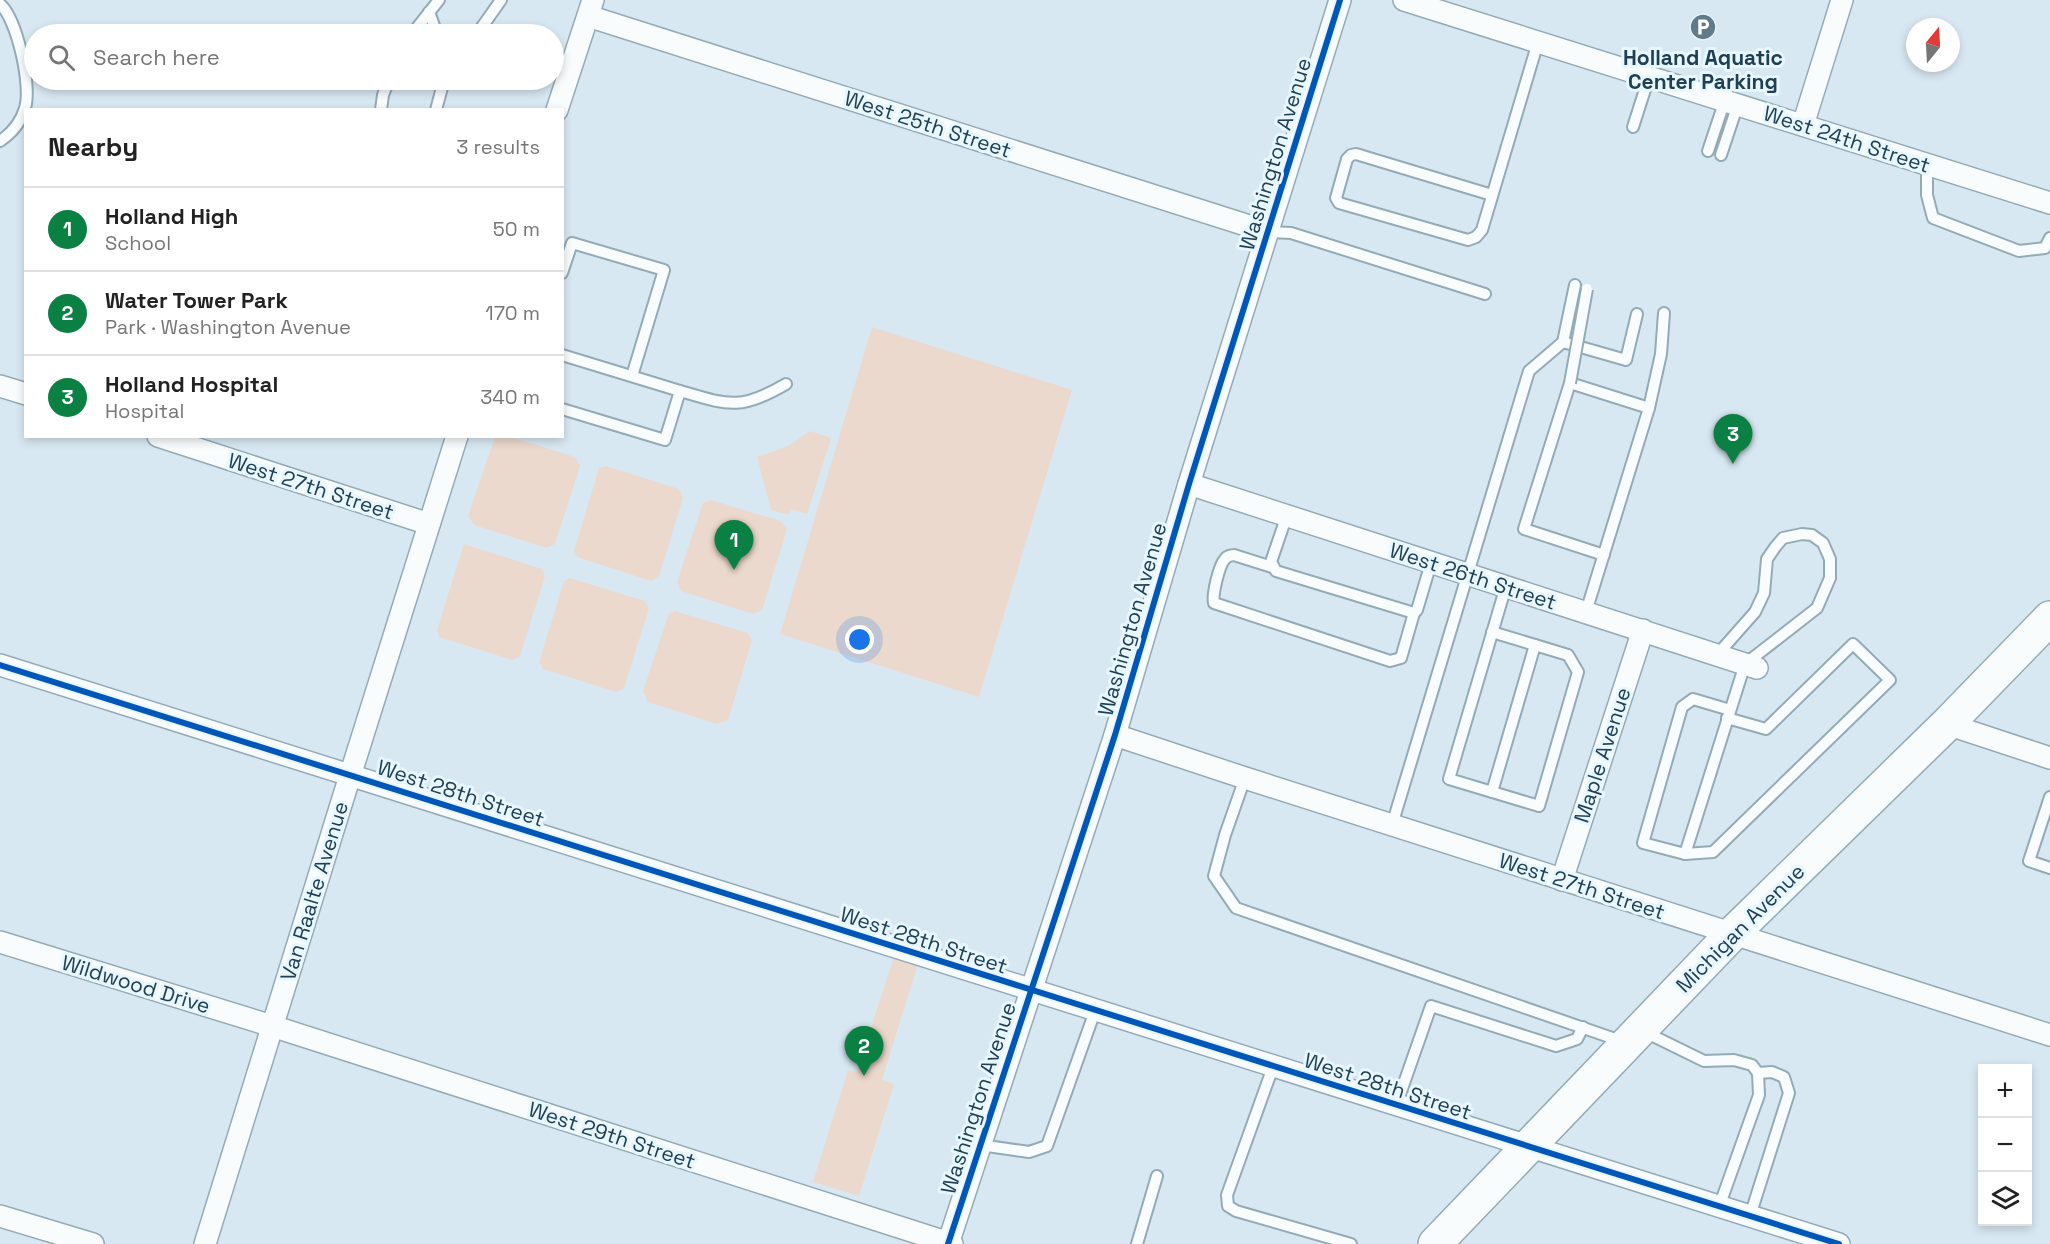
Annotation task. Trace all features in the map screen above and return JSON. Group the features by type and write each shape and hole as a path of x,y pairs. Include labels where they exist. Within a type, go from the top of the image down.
{"main road":[{"name":"Michigan Avenue","path":"1435,1244 1733,933 1947,724 2050,618"}],"street":[{"name":"Washington Avenue","path":"949,1244 1115,735 1189,484 1340,0"},
{"name":"West 24th Street","path":"1404,0 2050,203"},
{"path":"1803,125 1842,0"},
{"name":"West 25th Street","path":"590,8 1268,232"},
{"path":"564,88 590,8"},
{"path":"558,108 563,90"},
{"path":"0,386 24,393"},
{"name":"West 27th Street","path":"164,438 429,524"},
{"name":"Van Raalte Avenue","path":"205,1244 456,438"},
{"name":"West 26th Street","path":"1189,484 1751,666"},
{"name":"Maple Avenue","path":"1562,880 1642,630"},
{"name":"West 28th Street","path":"0,665 1839,1244"},
{"path":"1947,724 2050,758"},
{"name":"West 27th Street","path":"1115,735 2050,1035"},
{"name":"Wildwood Drive","path":"0,942 272,1026"},
{"name":"West 29th Street","path":"272,1026 949,1244"},
{"path":"0,1216 93,1244"}],"lane":[{"path":"420,24 439,0"},
{"path":"484,24 501,0"},
{"path":"0,4 11,21 21,47 24,82"},
{"path":"429,12 433,24"},
{"path":"1492,195 1356,154 1350,155 1347,159 1336,198 1339,203 1468,240 1476,237 1482,230 1538,42"},
{"path":"1633,127 1649,76"},
{"path":"25,90 25,108"},
{"path":"381,108 384,90"},
{"path":"437,108 441,90"},
{"path":"1708,151 1731,102"},
{"path":"1721,155 1731,102"},
{"path":"0,141 17,126 24,110"},
{"path":"1927,164 1926,195 1933,218 2019,251 2047,249 2050,238"},
{"path":"1268,232 1291,233 1485,294"},
{"path":"564,267 572,243 664,270 632,376"},
{"path":"1392,825 1529,371 1563,342 1575,285"},
{"path":"1587,289 1570,383 1524,529 1604,555"},
{"path":"1586,612 1649,408 1661,354 1664,313"},
{"path":"1563,342 1626,360 1637,314"},
{"path":"564,356 721,403 736,404 771,393 786,384"},
{"path":"1570,383 1649,408"},
{"path":"564,410 664,440 680,391"},
{"path":"1272,567 1271,562 1287,516"},
{"path":"1684,854 1729,714 1751,666 1817,608 1830,578 1830,559 1823,543 1812,535 1802,534 1784,538 1776,546 1767,559 1764,593 1755,612 1717,655"},
{"path":"1413,613 1276,571 1272,567 1234,555 1228,556 1223,561 1212,597 1214,603 1390,661 1401,658 1413,613 1417,609 1431,562"},
{"path":"1492,632 1568,655 1578,672 1539,806 1449,779 1492,632 1506,586"},
{"path":"1853,644 1890,680 1713,852 1684,854 1643,843 1682,707 1693,699 1729,714 1766,729 1853,644"},
{"path":"1492,792 1535,645"},
{"path":"1245,778 1225,835 1214,876 1236,908 1583,1027 1633,1036 1704,1061 1734,1060 1752,1065 1758,1073 1759,1095 1719,1207"},
{"path":"2050,796 2029,861 2050,868"},
{"path":"1396,1106 1431,1006 1556,1046 1577,1039 1583,1027"},
{"path":"980,1145 1029,1152 1047,1146 1095,1011"},
{"path":"1273,1067 1227,1195 1228,1206 1236,1211 1351,1244"},
{"path":"1750,1216 1790,1093 1784,1077 1772,1072 1758,1073"},
{"path":"1137,1244 1157,1176"}],"shaded area":[{"path":"872,327 1072,390 979,697 780,634"},
{"path":"810,431 831,438 807,514 791,509 789,515 771,510 757,457 788,446"},
{"path":"495,438 514,438 575,457 580,466 555,544 547,548 474,525 468,516"},
{"path":"606,466 679,489 683,498 659,577 651,581 577,557 574,551 599,468"},
{"path":"711,500 781,521 787,529 762,610 753,614 681,591 677,582 703,503"},
{"path":"464,544 542,569 545,576 520,656 512,660 439,637 437,630"},
{"path":"570,578 645,601 649,608 624,688 616,692 543,669 539,662 564,581"},
{"path":"675,611 748,633 752,640 728,720 717,724 648,702 643,691 669,613"},
{"path":"894,956 918,964 882,1080 894,1084 859,1196 813,1182 848,1070 857,1072"}],"cycle path":[{"path":"948,1244 1115,735 1189,484 1340,0"},
{"path":"0,665 1839,1244"}],"place":[{"name":"Holland Aquatic Center Parking","path":"1703,27"},
{"name":"Holland Hospital","path":"1733,464"},
{"name":"Holland High","path":"734,570"},
{"name":"Water Tower Park","path":"864,1076"}]}
